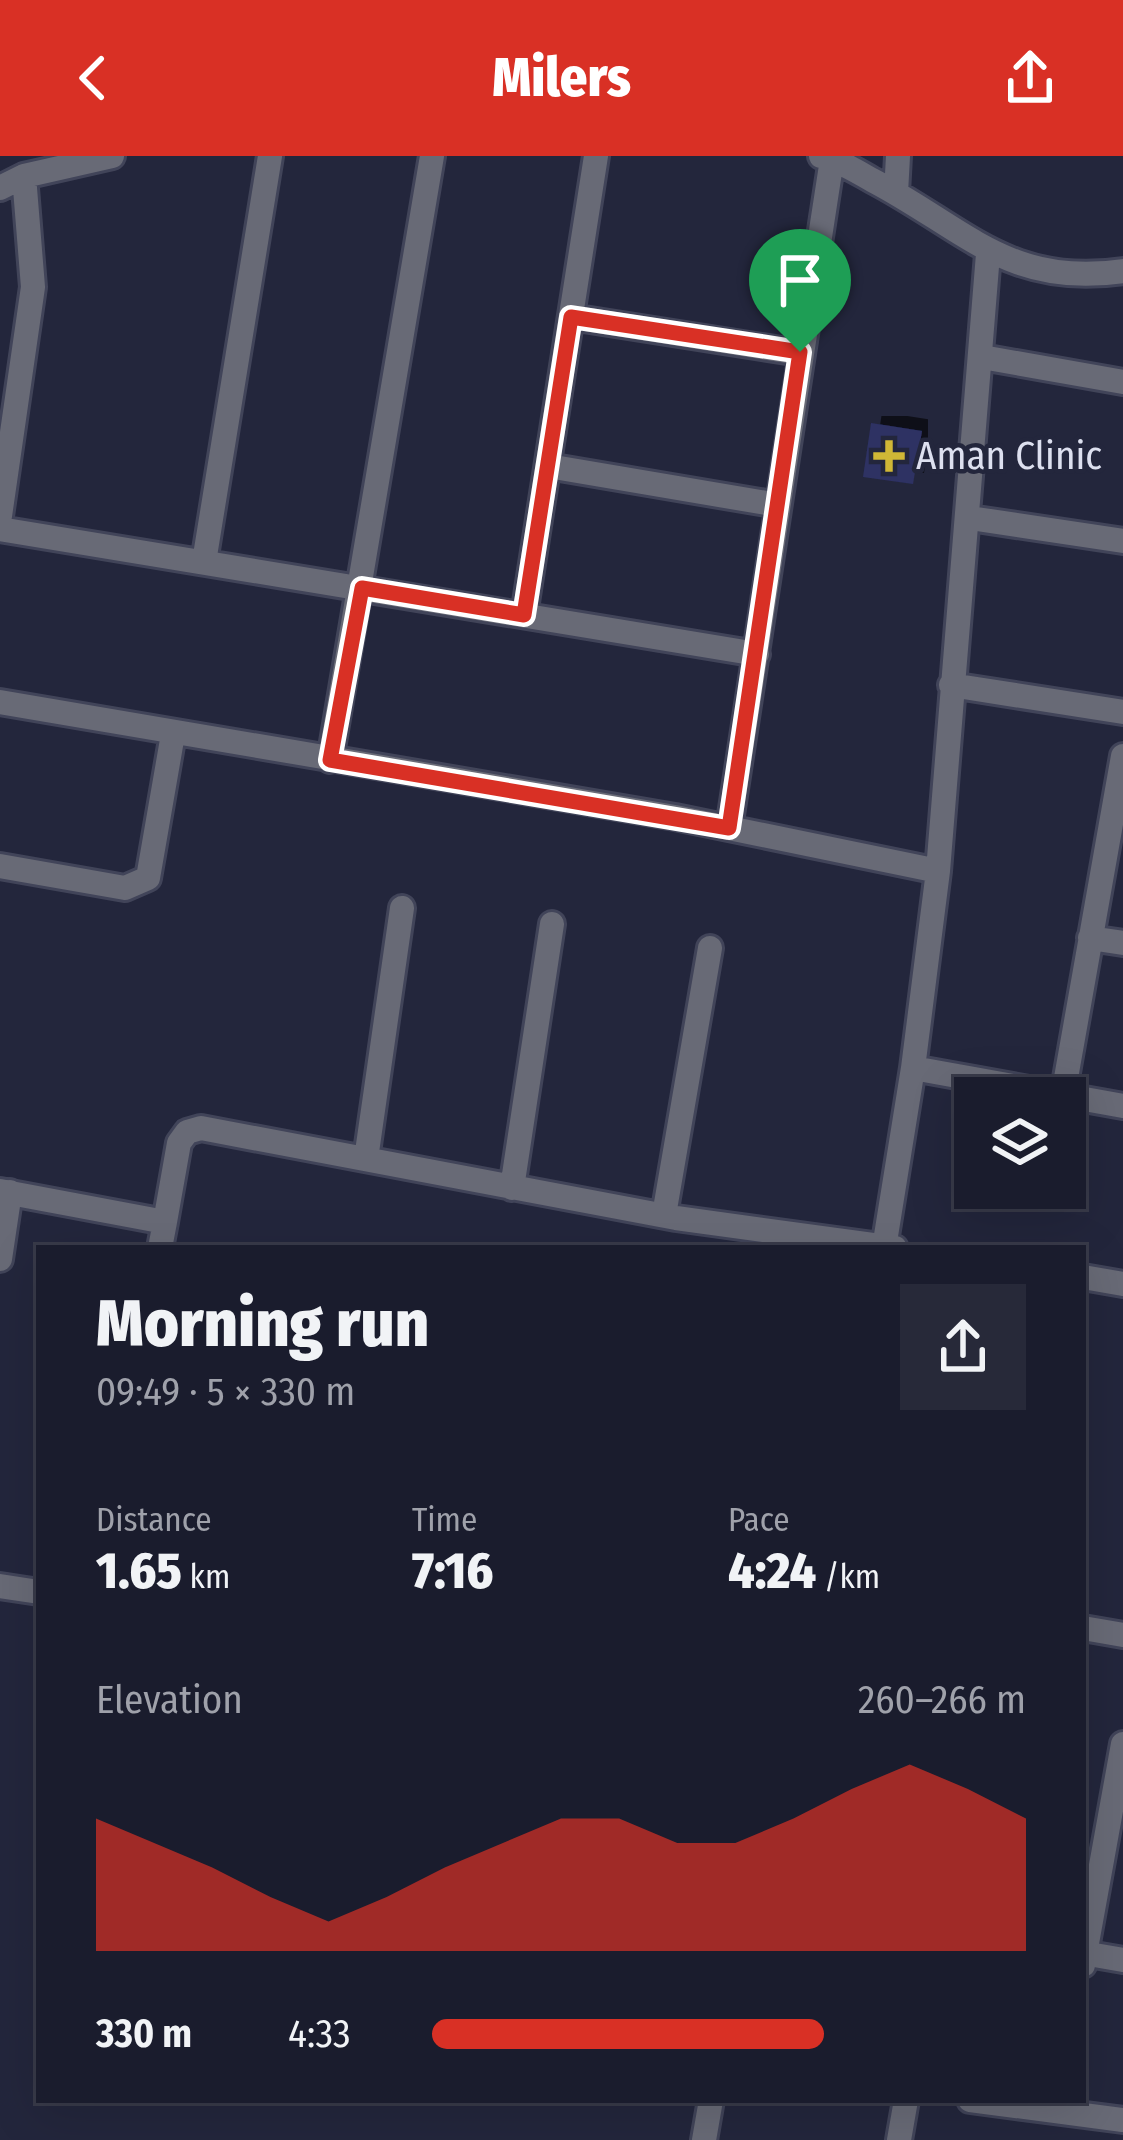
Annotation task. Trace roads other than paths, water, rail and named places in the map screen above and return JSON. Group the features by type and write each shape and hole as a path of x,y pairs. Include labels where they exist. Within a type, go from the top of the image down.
{"street":[{"path":"0,188 73,160 112,156"},
{"path":"204,562 270,156"},
{"path":"330,760 432,156"},
{"path":"524,615 596,156"},
{"path":"896,193 898,156"},
{"path":"729,828 827,157 896,193 988,254 1088,276 1123,271"},
{"path":"0,516 33,287 25,176"},
{"path":"884,1245 938,871 988,254"},
{"path":"571,317 800,352"},
{"path":"982,357 1123,382"},
{"path":"548,466 778,506"},
{"path":"970,518 1123,541"},
{"path":"0,529 757,654"},
{"path":"951,685 1123,712"},
{"path":"0,702 729,828 938,871"},
{"path":"0,866 125,888 148,878 172,734"},
{"path":"1066,1077 1123,757"},
{"path":"366,1159 402,908"},
{"path":"512,1188 552,924"},
{"path":"1090,938 1123,943"},
{"path":"664,1215 710,948"},
{"path":"913,1068 963,1077"},
{"path":"1086,1099 1123,1106"},
{"path":"161,1245 179,1143 187,1132 201,1128 664,1215 870,1245"},
{"path":"0,1259 5,1192 165,1222"},
{"path":"1086,1278 1123,1284"},
{"path":"0,1586 36,1592"},
{"path":"1086,1629 1123,1635"},
{"path":"1086,1946 1123,1744"},
{"path":"1086,1957 1123,1960"},
{"path":"704,2140 710,2103"},
{"path":"899,2140 905,2103"},
{"path":"1016,2103 1061,2106 1123,2120"}],"place":[{"name":"Aman Clinic","path":"889,456"}]}
